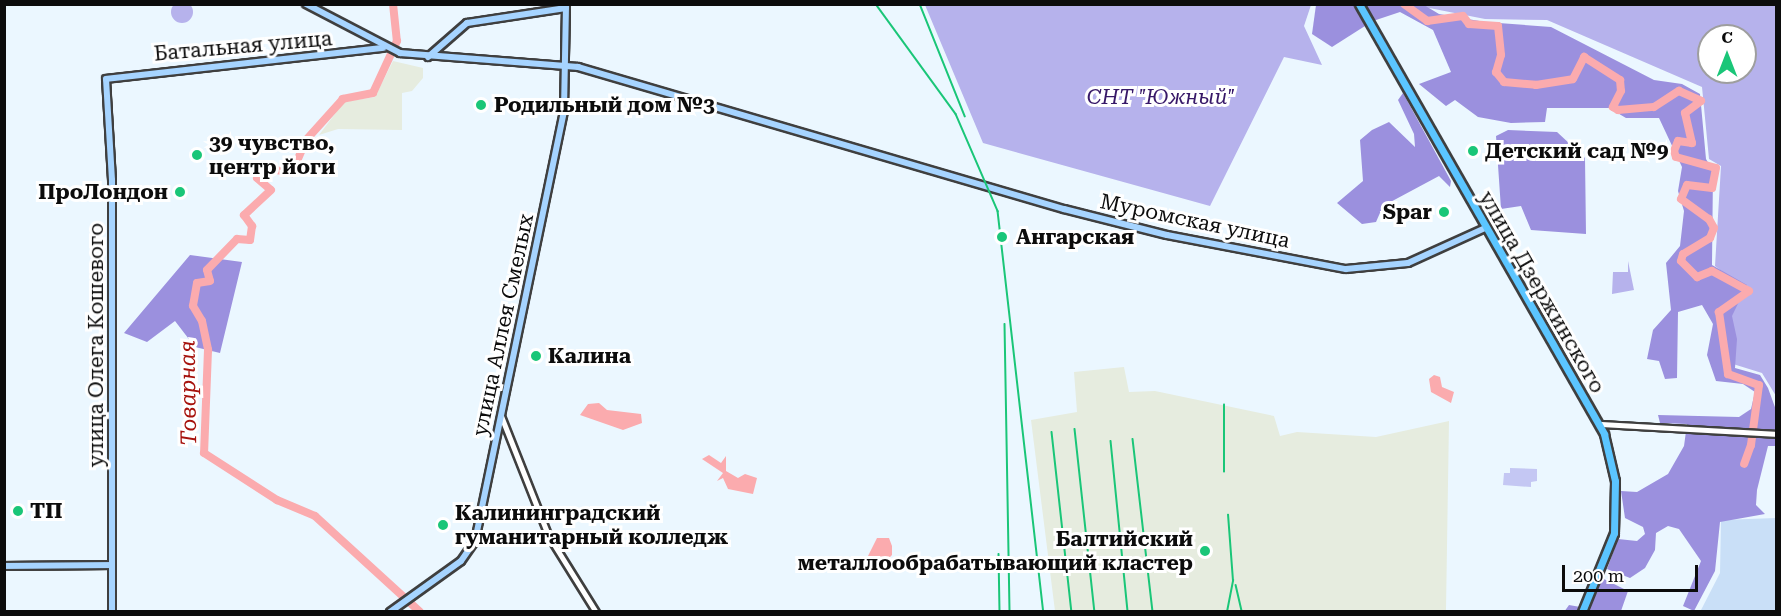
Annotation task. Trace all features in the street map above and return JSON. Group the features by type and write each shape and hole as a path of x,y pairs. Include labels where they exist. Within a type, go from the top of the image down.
{"main road":[{"path":"306,4 386,49 400,53 566,67"},
{"name":"улица Дзержинского","path":"1359,4 1599,424 1612,462 1616,512 1608,555 1582,612"},
{"path":"427,57 440,51 467,23 566,6"},
{"name":"улица Аллея Смелых","path":"390,612 470,551 501,416 564,110 566,6"},
{"path":"361,52 365,38"},
{"name":"Батальная улица","path":"106,79 386,49"},
{"path":"440,51 445,58"},
{"name":"Муромская улица","path":"566,67 631,79 897,160 1147,231 1346,269 1408,262 1485,228"},
{"name":"улица Олега Кошевого","path":"106,79 112,180 112,612"},
{"path":"4,566 112,565"}],"street":[{"path":"501,416 548,535 596,612"},
{"path":"1599,424 1776,435"}],"shaded area":[{"path":"1316,5 1354,5 1365,26 1332,47 1312,34"},
{"path":"1365,5 1424,5 1439,14 1485,22 1551,27 1654,80 1682,84 1700,94 1706,159 1713,171 1712,265 1747,285 1732,316 1737,339 1735,368 1760,375 1768,388 1776,410 1776,446 1768,446 1757,490 1756,505 1765,514 1720,522 1715,571 1694,611 1683,606 1701,561 1679,529 1668,526 1656,533 1655,550 1645,568 1630,578 1607,569 1618,539 1637,541 1645,534 1643,527 1625,518 1621,491 1637,492 1668,474 1684,446 1687,424 1660,423 1658,415 1739,417 1751,409 1755,392 1743,384 1716,381 1707,355 1713,324 1702,305 1678,312 1677,378 1665,379 1659,361 1647,359 1653,330 1671,310 1666,263 1680,246 1684,211 1678,191 1682,167 1659,118 1626,118 1609,108 1547,108 1545,122 1511,123 1478,117 1455,100 1446,106 1419,84 1451,72 1433,30 1400,12 1373,21"},
{"path":"393,61 423,68 423,78 412,91 402,93 402,130 338,129 319,135 344,102 375,97"},
{"path":"1403,93 1451,181 1450,187 1439,176 1383,206 1376,222 1362,224 1337,203 1363,181 1360,140 1372,130 1389,122 1415,147 1414,134 1398,100"},
{"path":"1508,130 1557,132 1585,158 1586,234 1531,230 1521,206 1501,209 1496,136"},
{"path":"190,255 242,262 220,353 195,347 175,321 147,342 124,333"},
{"path":"1124,367 1129,392 1155,391 1274,416 1280,436 1297,432 1376,437 1449,421 1446,610 1055,611 1031,420 1077,412 1074,372"},
{"path":"1434,375 1440,377 1442,387 1454,392 1451,403 1431,392 1429,379"},
{"path":"599,403 607,410 641,414 642,423 623,430 580,415 588,404"},
{"path":"709,455 721,463 726,456 726,471 738,478 745,474 757,478 753,494 728,489 723,478 717,481 723,473 702,459"},
{"path":"1510,468 1537,469 1537,481 1531,482 1531,487 1503,485 1504,473 1510,473"},
{"path":"1776,518 1776,611 1700,612 1720,573 1721,520"},
{"path":"877,538 889,538 892,546 892,555 883,564 877,556 868,556"},
{"path":"1602,578 1628,591 1621,611 1564,612 1569,605 1586,608"}],"green space":[{"path":"182,1 190,4 193,12 190,20 182,23 174,20 171,12 174,4"},
{"name":"СНТ \"Южный\"","path":"925,5 1311,5 1304,26 1322,65 1284,57 1210,206 983,143"},
{"path":"1414,5 1776,5 1776,396 1762,373 1733,364 1728,312 1748,291 1715,266 1721,166 1709,159 1702,87 1547,20 1485,19"},
{"path":"1628,261 1634,290 1612,294 1613,272 1628,272"}],"waterway":[{"name":"Товарная","path":"393,4 397,41 373,93 343,99 306,140 292,173 262,167 257,178 271,190 244,215 252,226 250,240 237,239 207,270 210,281 197,283 193,306 202,321 208,350 204,453 277,500 315,516 420,612"},
{"path":"1404,4 1427,21 1463,16 1469,24 1498,26 1501,55 1496,72 1504,82 1536,85 1573,79 1584,57 1620,80 1621,91 1613,107 1618,110 1654,107 1679,91 1701,101 1685,113 1692,143 1678,141 1674,151 1676,157 1716,168 1712,188 1687,185 1681,199 1709,219 1714,228 1710,238 1683,254 1681,261 1697,277 1712,271 1749,291 1719,312 1728,374 1759,385 1751,445 1744,464"}],"railway":[{"path":"876,4 956,114 998,211 1044,612"},
{"path":"920,4 965,116"},
{"path":"1005,324 1010,612"},
{"path":"1224,405 1224,472"},
{"path":"1075,429 1095,612"},
{"path":"1052,432 1072,612"},
{"path":"1133,439 1153,612"},
{"path":"1111,441 1128,612"},
{"path":"1227,612 1233,581 1228,515"},
{"path":"999,554 1000,612"},
{"path":"1236,585 1242,612"}],"place":[{"name":"Родильный дом №3","path":"481,105"},
{"name":"Детский сад №9","path":"1473,151"},
{"name":"39 чувство, центр йоги","path":"197,155"},
{"name":"ПроЛондон","path":"180,192"},
{"name":"Spar","path":"1444,212"},
{"name":"Ангарская","path":"1002,237"},
{"name":"Калина","path":"536,356"},
{"name":"ТП","path":"18,511"},
{"name":"Калининградский гуманитарный колледж","path":"443,525"},
{"name":"Балтийский металлообрабатывающий кластер","path":"1205,551"}]}
